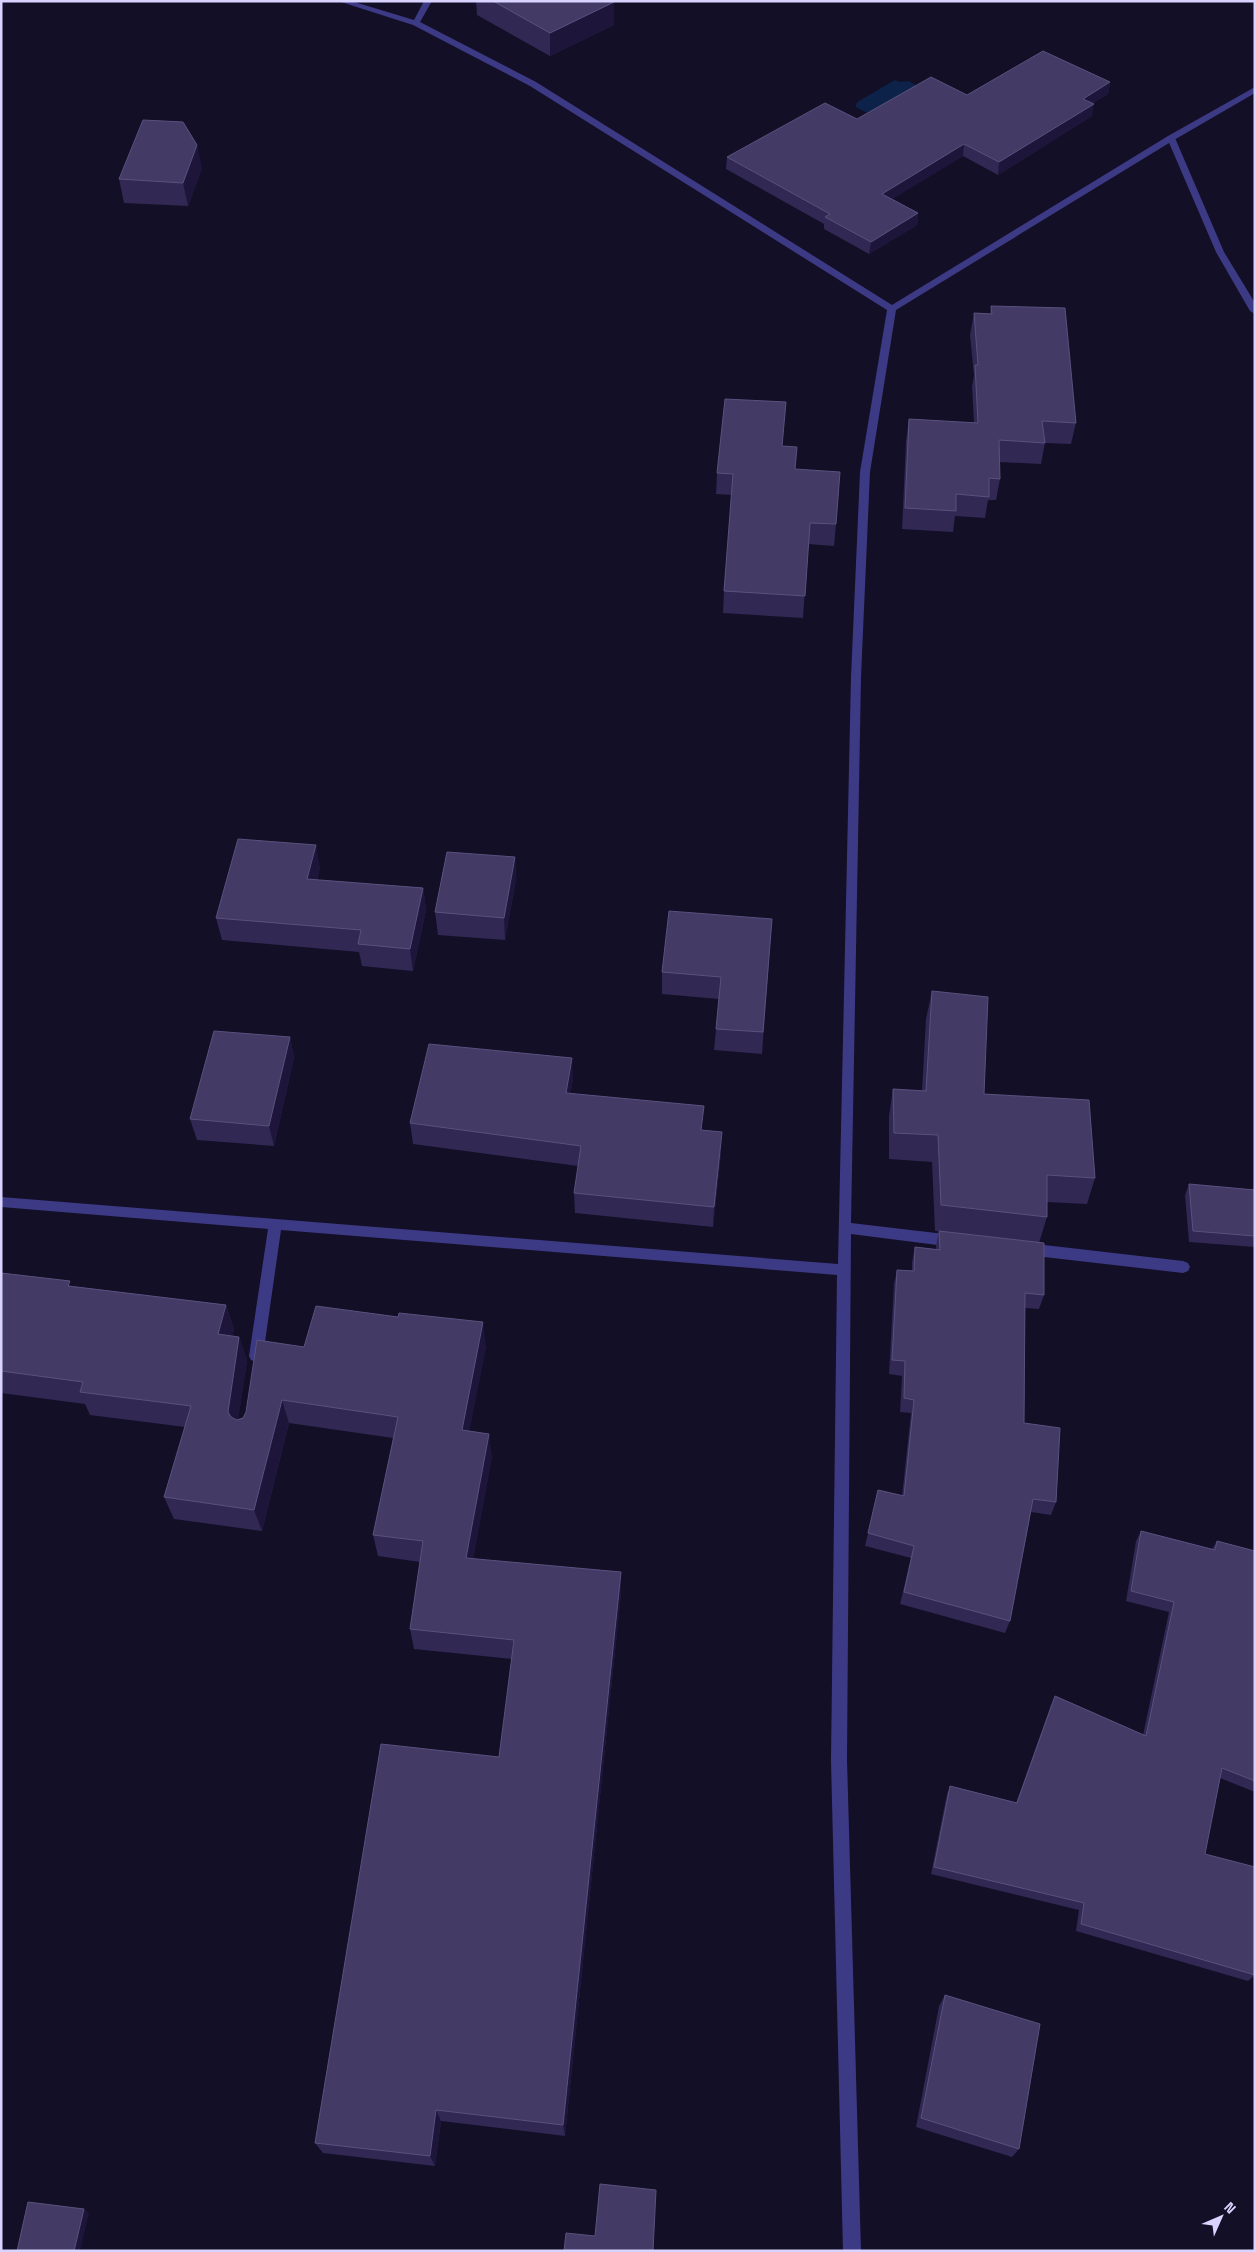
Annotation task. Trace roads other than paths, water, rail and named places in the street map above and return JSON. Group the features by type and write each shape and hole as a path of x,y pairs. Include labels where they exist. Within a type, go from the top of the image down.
{"street":[{"path":"342,1 416,23 533,84 892,309"},
{"path":"416,23 428,1"},
{"path":"852,2251 839,1760 844,1270 856,687 864,481 892,309 1255,88"},
{"path":"1171,138 1220,252 1236,282 1255,311"},
{"path":"1,1202 844,1270"},
{"path":"255,1368 276,1224"},
{"path":"846,1228 965,1242"},
{"path":"1014,1248 1183,1267"}],"water":[{"path":"895,80 900,82 909,81 917,86 869,114 856,107 859,101"}]}
